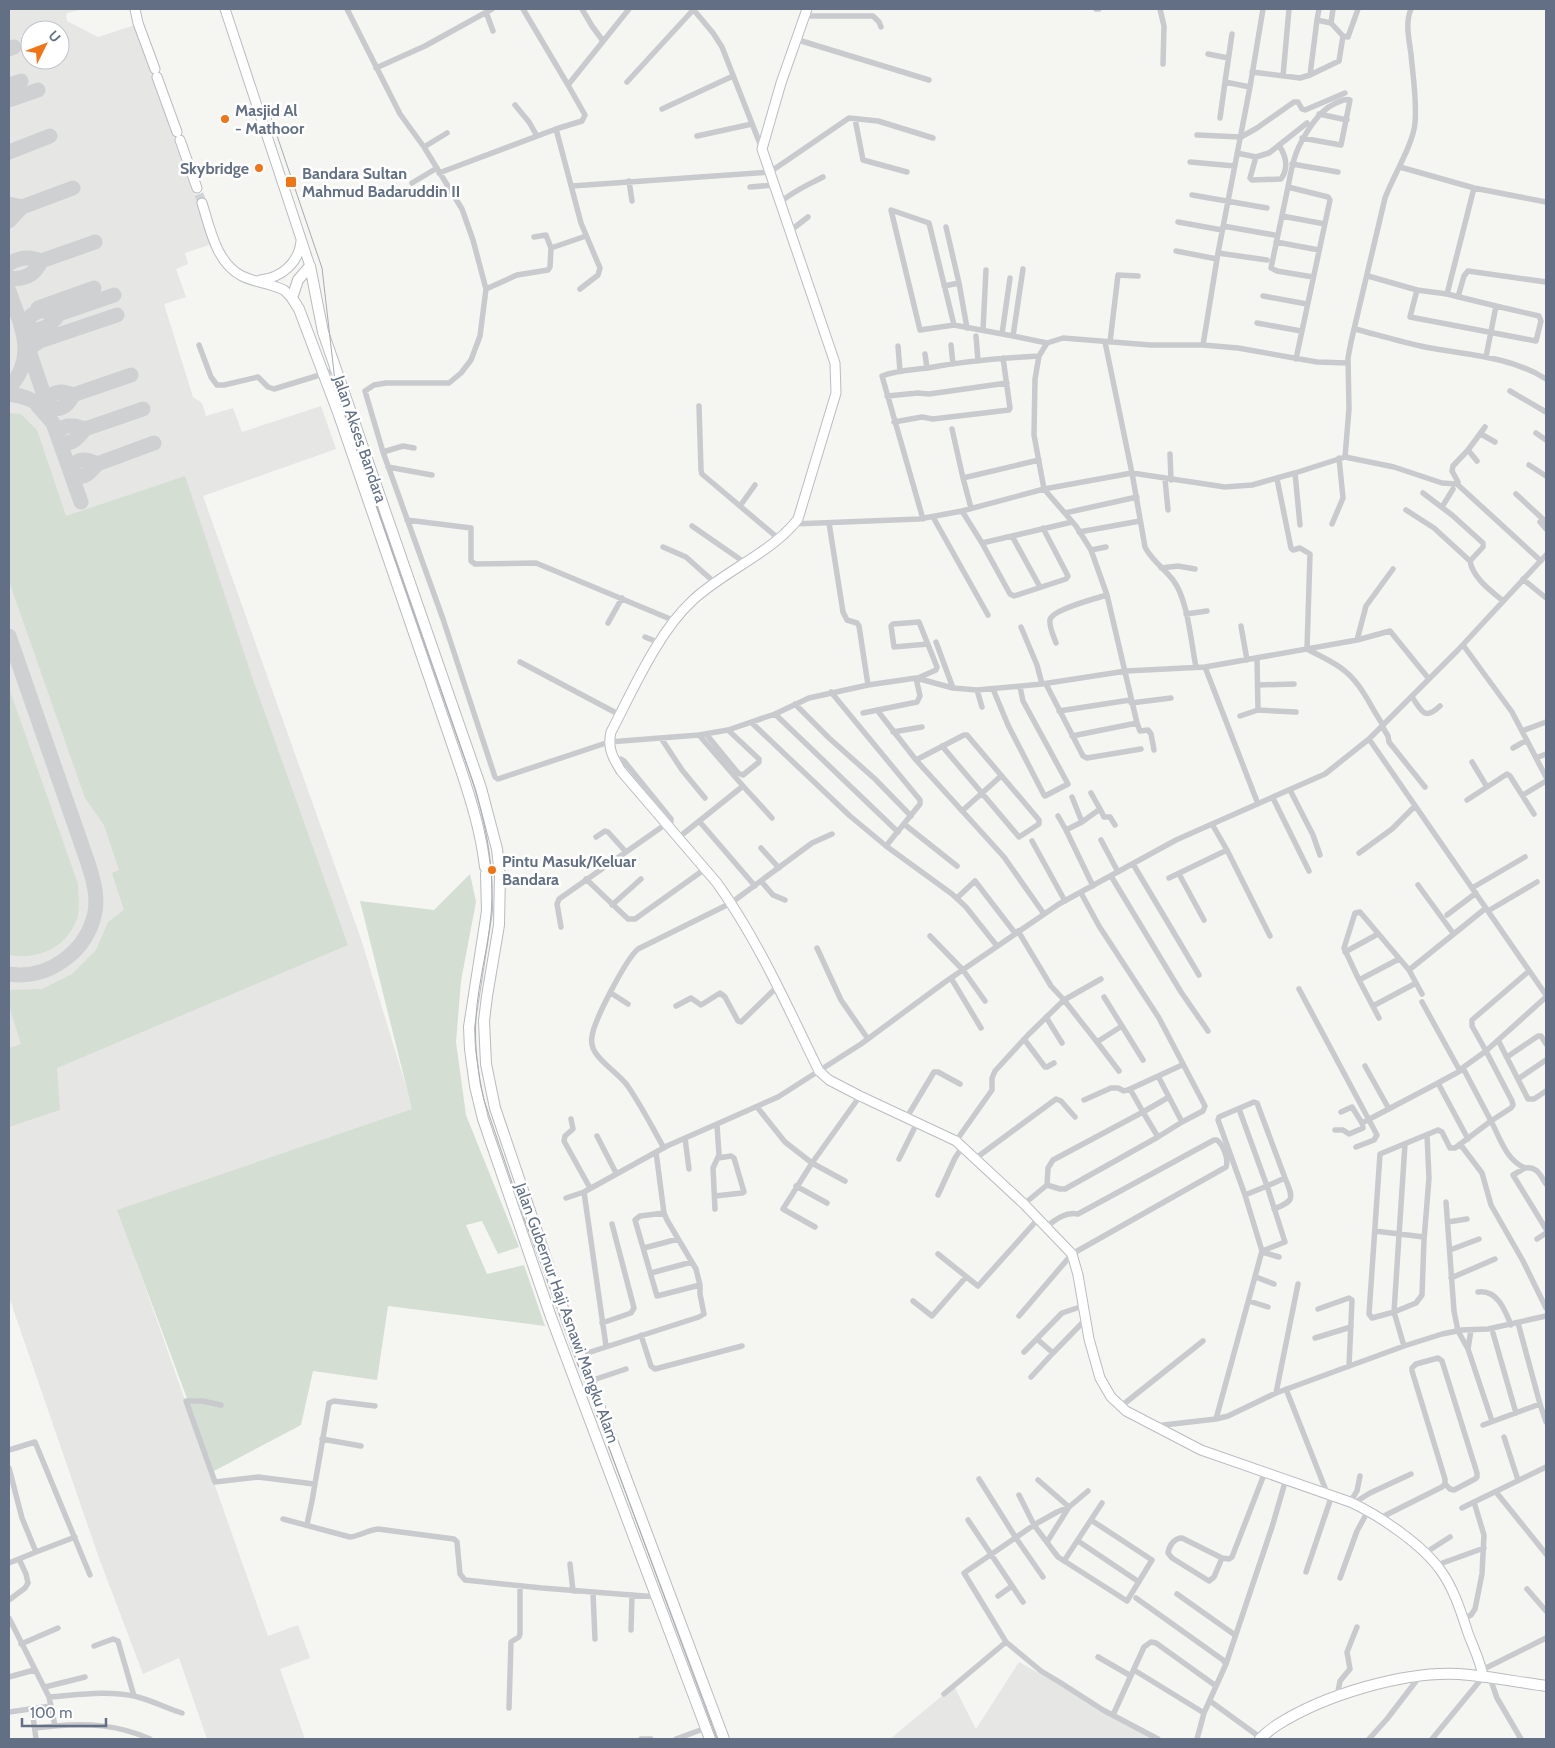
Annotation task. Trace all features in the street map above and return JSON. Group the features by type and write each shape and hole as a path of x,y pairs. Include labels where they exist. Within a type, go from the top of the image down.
{"highway":[{"path":"292,298 298,280 310,266"},
{"name":"Jalan Akses Bandara","path":"310,266 323,332 481,788 497,849 499,870"},
{"name":"Jalan Akses Bandara","path":"292,298 299,309 323,374 472,802 486,871"},
{"name":"Jalan Gubernur Haji Asnawi Mangku Alam","path":"499,870 498,934 485,1010 484,1040 486,1064 494,1108 580,1354 724,1739"},
{"name":"Jalan Gubernur Haji Asnawi Mangku Alam","path":"486,871 487,911 469,1026 475,1086 483,1119 551,1317 710,1739"},
{"path":"532,1262 546,1257"},
{"path":"1260,1739 1276,1725 1337,1696 1420,1676 1485,1675 1546,1686"}],"street":[{"path":"136,9 138,23 219,251 225,262 234,272 254,281 279,288 292,298"},
{"name":"Jalan Akses Bandara","path":"226,9 310,266"},
{"path":"347,9 400,114 424,147 462,209 473,240 486,289 480,336 471,360 461,374 449,383 386,383 374,385 365,391 383,452 495,777 502,779 609,742 702,735 728,730 752,723 795,704 831,692 917,678 937,668 937,665 928,644 918,621 893,624 890,626 894,647 928,644"},
{"path":"412,183 438,171 556,128 582,121 585,118 568,85 523,9"},
{"path":"582,9 604,41"},
{"path":"568,85 629,9"},
{"path":"626,82 693,9 713,33 722,47 762,149 834,363 837,377 836,393 798,519 779,539 714,582 692,601 675,621 660,643 611,732 609,742 611,756 621,771 705,869 731,903 778,986 820,1071 829,1080 959,1143 1024,1204 1072,1254 1078,1275 1089,1339 1100,1378 1106,1391 1126,1411 1201,1450 1352,1502 1380,1518 1425,1553 1437,1565 1449,1585 1485,1675 1521,1739"},
{"path":"1160,9 1164,26 1163,64"},
{"path":"1203,345 1217,256 1250,87 1263,9"},
{"path":"1283,76 1290,9"},
{"path":"1310,75 1318,9"},
{"path":"1331,23 1333,9"},
{"path":"1317,20 1331,23 1343,36 1348,37 1358,9"},
{"path":"1332,524 1343,498 1342,458 1349,409 1348,358 1385,198 1391,182 1400,167 1415,124 1414,91 1408,32 1408,16 1411,9"},
{"path":"376,68 425,46 489,10 493,31"},
{"path":"762,149 805,12 873,16 882,27"},
{"path":"1220,118 1232,34"},
{"path":"1252,72 1300,78 1310,75 1339,61 1343,36"},
{"path":"795,39 929,80"},
{"path":"1208,54 1228,58"},
{"path":"662,109 733,76"},
{"path":"1225,82 1250,87"},
{"path":"1197,135 1240,137 1257,128 1294,102 1298,102 1302,109 1305,110 1345,93"},
{"path":"1302,138 1341,144 1351,102 1348,99 1324,109 1319,114 1302,138 1292,164 1271,268 1277,271 1313,277"},
{"path":"515,104 537,136"},
{"path":"1319,114 1347,120"},
{"path":"572,186 770,172 846,120 855,118 878,121 933,138"},
{"path":"855,118 863,160 907,172"},
{"path":"1269,153 1307,123"},
{"path":"697,136 752,124"},
{"path":"556,128 581,223 600,268 598,275 580,289"},
{"path":"424,147 446,134"},
{"path":"1256,157 1250,178 1252,180 1281,179 1284,177 1286,164 1285,154 1279,145"},
{"path":"1237,153 1256,157 1269,153 1285,154"},
{"path":"1190,162 1235,166"},
{"path":"1292,164 1338,172"},
{"path":"1400,167 1474,188 1546,202"},
{"path":"781,202 795,191 823,177"},
{"path":"629,181 632,201"},
{"path":"750,187 774,185"},
{"path":"1288,187 1328,197 1330,200 1296,359"},
{"path":"1453,296 1474,188"},
{"path":"1192,196 1267,208"},
{"path":"954,325 929,223 891,210 920,330 954,325 1047,343 1063,338 1108,342 1203,345 1238,348 1317,362 1348,363"},
{"path":"1282,216 1325,224"},
{"path":"790,231 808,217"},
{"path":"1178,222 1274,235"},
{"path":"946,227 967,328"},
{"path":"486,289 516,275 548,270 550,267 551,248 546,235 534,237"},
{"path":"551,248 586,236"},
{"path":"254,281 274,277 289,267 298,256 301,239"},
{"path":"1276,242 1320,250"},
{"path":"1176,251 1267,260"},
{"path":"1013,336 1023,269"},
{"path":"983,330 986,270"},
{"path":"1453,296 1457,282 1469,271 1546,282"},
{"path":"1138,276 1118,275 1108,342 1145,547 1150,557 1174,581 1182,597 1196,667"},
{"path":"1368,276 1417,290 1538,314 1540,321 1536,342 1410,317 1417,290"},
{"path":"1002,334 1010,278"},
{"path":"944,286 959,283"},
{"path":"1263,296 1307,304"},
{"path":"1486,357 1496,306"},
{"path":"1257,323 1301,331"},
{"path":"1355,329 1426,347 1486,357 1529,368 1546,379"},
{"path":"976,336 978,361"},
{"path":"1047,343 1040,356 1035,379 1034,435 1044,489 1065,513 1092,550 1107,595 1130,702 1140,732 1148,730 1151,732 1154,750"},
{"path":"199,345 210,377 217,385 258,377 268,387 274,388 336,369"},
{"path":"951,345 953,364"},
{"path":"898,346 900,371"},
{"path":"925,354 927,368"},
{"path":"923,519 882,376 900,371 953,364 1040,356"},
{"path":"894,422 922,417 933,419 1008,410 1010,408 1003,358"},
{"path":"887,396 918,393 929,394 1007,383"},
{"path":"1510,391 1546,412"},
{"path":"699,406 702,474 779,539"},
{"path":"1442,507 1458,482 1452,467 1468,450 1485,427"},
{"path":"952,429 971,508"},
{"path":"1536,433 1546,440"},
{"path":"1481,434 1495,442"},
{"path":"383,452 403,446 414,448"},
{"path":"1468,450 1477,461"},
{"path":"1168,510 1170,454"},
{"path":"794,524 923,519 962,511 1044,489 1132,473 1225,487 1252,485 1342,458 1375,462 1455,486 1541,561"},
{"path":"963,478 1039,460"},
{"path":"1529,465 1546,476"},
{"path":"388,466 432,475"},
{"path":"1295,473 1300,525"},
{"path":"1276,479 1291,548 1293,550 1300,548 1310,554 1306,649"},
{"path":"740,506 755,485"},
{"path":"1423,493 1483,543 1483,547 1470,561"},
{"path":"1516,494 1543,522 1546,529"},
{"path":"1065,513 1137,497"},
{"path":"1406,510 1434,528 1470,561 1471,568 1477,577 1503,601"},
{"path":"962,511 1011,595 1014,596 1066,579 1068,576 1043,528"},
{"path":"933,517 988,616"},
{"path":"407,520 471,528 471,561 475,564 536,563 675,621"},
{"path":"1079,532 1140,521"},
{"path":"829,522 842,612 847,620 858,624 868,685"},
{"path":"982,543 1072,522"},
{"path":"692,526 744,562"},
{"path":"1012,536 1040,587"},
{"path":"663,547 686,558 714,582"},
{"path":"1092,550 1106,547"},
{"path":"566,1198 584,1192 664,1148 778,1097 868,1039 1016,932 1065,901 1212,824 1325,774 1369,739 1412,697 1546,555"},
{"path":"1161,568 1178,566 1195,569"},
{"path":"1357,640 1366,606 1393,569"},
{"path":"1523,579 1546,598"},
{"path":"1056,643 1050,626 1052,616 1070,607 1107,595"},
{"path":"608,623 622,598"},
{"path":"1186,614 1207,611"},
{"path":"1242,626 1248,660"},
{"path":"1021,627 1044,684 1081,755 1086,758 1141,748"},
{"path":"917,678 953,688 977,690 1044,684 1124,672 1205,667 1357,640 1390,630 1429,680"},
{"path":"645,637 660,643"},
{"path":"936,642 953,688"},
{"path":"1463,645 1512,712 1546,777"},
{"path":"1306,649 1329,660 1349,675 1360,687 1388,736 1389,742 1425,787"},
{"path":"1257,658 1258,710"},
{"path":"520,662 620,715"},
{"path":"1205,667 1258,804"},
{"path":"864,713 917,702 920,696 917,678"},
{"path":"1258,685 1294,684"},
{"path":"993,689 1008,725 1046,796 1068,784 1024,701 1020,686"},
{"path":"977,690 982,707"},
{"path":"831,692 919,798 920,804 886,846"},
{"path":"1412,697 1426,714 1432,714 1440,706"},
{"path":"1059,711 1171,698"},
{"path":"795,704 828,738 875,779 911,816"},
{"path":"877,710 916,760 1004,857 1044,914"},
{"path":"1240,716 1258,710 1296,712"},
{"path":"775,714 898,832"},
{"path":"1522,731 1546,722"},
{"path":"752,723 850,816 886,846 957,898 997,946"},
{"path":"1072,736 1137,723"},
{"path":"893,732 922,727"},
{"path":"702,735 738,773 743,775 759,762 759,759 728,730"},
{"path":"702,735 743,786 772,818"},
{"path":"916,760 942,746 964,735 967,735 1039,820 1039,824 1019,837 942,746"},
{"path":"661,738 682,770 705,798"},
{"path":"1362,1122 1369,1120 1461,1069 1486,1051 1546,996 1369,739"},
{"path":"1513,748 1527,740"},
{"path":"1536,758 1546,754"},
{"path":"1472,762 1487,787"},
{"path":"1467,800 1508,774 1534,814"},
{"path":"962,811 1001,776"},
{"path":"1523,795 1546,781"},
{"path":"678,838 743,786"},
{"path":"1290,790 1313,835 1320,855"},
{"path":"1091,793 1104,817 1110,817 1114,825"},
{"path":"1072,797 1082,822"},
{"path":"1273,798 1309,871"},
{"path":"1359,853 1392,829 1415,806"},
{"path":"1066,830 1082,822 1100,809"},
{"path":"1058,816 1093,886"},
{"path":"699,821 754,886"},
{"path":"904,824 957,866"},
{"path":"1212,824 1270,936"},
{"path":"561,927 558,900 586,879 667,826"},
{"path":"596,837 605,831 608,832 626,852"},
{"path":"664,1148 627,1086 598,1057 593,1048 593,1031 630,957 638,949 731,903 812,842 832,834"},
{"path":"1101,840 1118,872"},
{"path":"1032,841 1065,901"},
{"path":"761,848 779,868"},
{"path":"1169,878 1227,850"},
{"path":"1447,914 1474,890 1525,857"},
{"path":"1133,864 1199,975"},
{"path":"586,879 626,918 635,918 705,869"},
{"path":"1179,874 1204,920"},
{"path":"1111,876 1181,992 1208,1031"},
{"path":"612,905 641,880"},
{"path":"761,881 773,895 785,900"},
{"path":"957,898 975,882 1016,932 1051,986 1119,1071"},
{"path":"1409,970 1453,933 1487,910 1536,882"},
{"path":"1418,885 1453,933"},
{"path":"1047,1185 1064,1189 1158,1137 1203,1111 1205,1108 1159,1018 1099,926 1081,893"},
{"path":"1379,1018 1345,952 1344,946 1356,912 1360,912 1409,970 1422,994"},
{"path":"1345,952 1378,934"},
{"path":"930,936 963,970 985,1002"},
{"path":"816,948 841,1000 868,1039"},
{"path":"1359,980 1399,958"},
{"path":"1427,1135 1429,1178 1421,1298 1394,1312 1372,1318 1369,1314 1380,1154 1439,1130 1450,1148 1468,1139 1511,1108 1513,1104 1472,1026 1472,1020 1530,971"},
{"path":"951,978 981,1028"},
{"path":"938,1195 955,1158 959,1143 992,1090 992,1075 1024,1039 1064,1000 1101,979"},
{"path":"1373,1006 1416,983"},
{"path":"676,1006 692,998 701,1005 720,993 723,994 738,1021 741,1022 778,986"},
{"path":"1299,989 1377,1137 1356,1147"},
{"path":"611,993 628,1004"},
{"path":"1104,997 1143,1060"},
{"path":"1422,1002 1491,1122 1501,1143 1515,1162 1525,1168"},
{"path":"1046,1017 1062,1043"},
{"path":"1097,1042 1122,1026"},
{"path":"1507,1057 1538,1036 1546,1044"},
{"path":"1024,1039 1045,1067 1054,1063"},
{"path":"1498,1040 1529,1100 1546,1091"},
{"path":"1518,1080 1546,1060"},
{"path":"1084,1100 1111,1088 1118,1088 1124,1091 1130,1089 1182,1065"},
{"path":"1365,1066 1389,1109"},
{"path":"907,1117 934,1072 938,1072 960,1084"},
{"path":"1158,1076 1182,1122"},
{"path":"1438,1083 1468,1139"},
{"path":"1130,1089 1158,1137"},
{"path":"814,1227 783,1209 796,1186 860,1096"},
{"path":"1024,1204 1047,1185 1048,1168 1054,1160 1169,1097"},
{"path":"976,1158 1056,1098 1062,1101 1075,1117"},
{"path":"1216,1419 1262,1252 1245,1195 1218,1120 1221,1116 1254,1102 1258,1104 1289,1188 1290,1200 1274,1210"},
{"path":"757,1107 785,1142 812,1163 845,1181"},
{"path":"1335,1130 1343,1130 1349,1134 1363,1128 1362,1122 1352,1107 1341,1112"},
{"path":"1239,1109 1285,1242 1262,1252"},
{"path":"571,1120 573,1129 565,1136 564,1141 590,1188"},
{"path":"899,1160 917,1123"},
{"path":"715,1208 713,1168 718,1158 717,1125"},
{"path":"597,1136 616,1173"},
{"path":"685,1138 689,1169"},
{"path":"1019,1316 1072,1254 1226,1167 1228,1160 1220,1142 1214,1140 1078,1214 1072,1212 1046,1227"},
{"path":"1404,1346 1394,1312 1405,1144"},
{"path":"1460,1144 1482,1173 1491,1205 1523,1261 1546,1308"},
{"path":"580,1354 702,1316 704,1312 701,1303 699,1276 664,1213 656,1152"},
{"path":"715,1196 744,1192 734,1158 730,1156 718,1158"},
{"path":"1546,1184 1537,1170 1532,1167 1525,1168 1514,1176 1546,1229"},
{"path":"1245,1195 1285,1178"},
{"path":"796,1186 827,1203"},
{"path":"584,1192 606,1346"},
{"path":"1446,1202 1451,1278 1458,1331 1468,1349 1492,1421"},
{"path":"664,1213 640,1216 635,1221 657,1296 700,1285"},
{"path":"938,1254 978,1286 1038,1219"},
{"path":"1448,1222 1467,1219"},
{"path":"602,1323 631,1313 634,1308 612,1224"},
{"path":"1375,1231 1424,1237"},
{"path":"1537,1239 1546,1233"},
{"path":"644,1248 678,1239"},
{"path":"1450,1250 1479,1239"},
{"path":"1262,1252 1280,1257"},
{"path":"1451,1278 1494,1259"},
{"path":"651,1273 692,1262"},
{"path":"913,1300 934,1317 966,1277"},
{"path":"1256,1277 1274,1284"},
{"path":"1276,1393 1298,1284"},
{"path":"1478,1292 1484,1291 1494,1296 1514,1324 1546,1422"},
{"path":"1318,1309 1351,1298 1353,1301 1349,1366"},
{"path":"1249,1302 1268,1307"},
{"path":"1024,1352 1062,1313 1083,1306"},
{"path":"1153,1426 1228,1416 1286,1389 1404,1346 1458,1331 1488,1329 1546,1316"},
{"path":"1031,1377 1086,1320"},
{"path":"1315,1338 1351,1327"},
{"path":"1468,1349 1470,1330"},
{"path":"1493,1333 1516,1413"},
{"path":"641,1335 650,1366 655,1369 742,1346"},
{"path":"1037,1339 1053,1353"},
{"path":"1120,1406 1203,1341"},
{"path":"1438,1358 1442,1361 1477,1473 1475,1479 1454,1490 1450,1490 1445,1484 1412,1371 1413,1366 1416,1364 1438,1358"},
{"path":"590,1381 626,1369"},
{"path":"1286,1389 1330,1494 1306,1572"},
{"path":"221,1405 202,1401 186,1401 215,1482 258,1477 314,1484"},
{"path":"307,1524 328,1406 331,1401 375,1406"},
{"path":"1483,1425 1540,1404"},
{"path":"1504,1437 1518,1480"},
{"path":"322,1439 361,1446"},
{"path":"9,1450 35,1442 90,1575"},
{"path":"1462,1508 1546,1467"},
{"path":"9,1468 22,1518 36,1552"},
{"path":"1222,1558 1214,1577 1209,1581 1172,1558 1168,1553 1174,1541 1182,1538 1222,1558 1231,1558 1234,1555 1265,1472"},
{"path":"1352,1502 1411,1474"},
{"path":"1352,1502 1357,1491 1360,1476"},
{"path":"978,1479 1043,1577"},
{"path":"1197,1739 1204,1713 1226,1664 1286,1479"},
{"path":"1038,1480 1069,1507"},
{"path":"1380,1518 1445,1484"},
{"path":"1088,1491 1069,1507 1034,1525 964,1573 1006,1642 1041,1670 1113,1716 1158,1739"},
{"path":"1496,1492 1544,1547 1546,1554"},
{"path":"1019,1495 1034,1525 1058,1557 1127,1602 1152,1560 1091,1520"},
{"path":"1463,1619 1474,1612 1482,1574 1483,1528 1474,1502"},
{"path":"1064,1561 1102,1503"},
{"path":"1047,1542 1069,1507"},
{"path":"1340,1578 1357,1531 1368,1511"},
{"path":"284,1519 350,1537 360,1536 378,1529 454,1539 457,1542 460,1574 463,1579 573,1591 657,1597"},
{"path":"968,1520 1023,1602"},
{"path":"9,1563 75,1537"},
{"path":"1425,1553 1450,1537"},
{"path":"1078,1540 1140,1582"},
{"path":"1437,1565 1484,1548"},
{"path":"9,1600 25,1588 28,1583 19,1559"},
{"path":"570,1564 573,1591"},
{"path":"509,1708 511,1642 519,1637 520,1634 520,1586"},
{"path":"998,1596 1012,1586"},
{"path":"1527,1589 1546,1611"},
{"path":"593,1592 595,1638"},
{"path":"1177,1594 1235,1635"},
{"path":"631,1630 632,1595"},
{"path":"1136,1598 1226,1664"},
{"path":"9,1618 49,1697 55,1726"},
{"path":"1337,1696 1340,1681 1350,1670 1347,1652 1357,1627"},
{"path":"21,1644 58,1628"},
{"path":"1432,1739 1485,1675 1546,1638"},
{"path":"94,1646 113,1639 118,1641 134,1696"},
{"path":"944,1694 1006,1642"},
{"path":"1113,1716 1144,1647 1153,1642 1216,1686"},
{"path":"1098,1657 1132,1673 1204,1713"},
{"path":"9,1677 34,1670"},
{"path":"1369,1739 1420,1676"},
{"path":"44,1688 85,1677"},
{"path":"49,1697 99,1693 134,1696 182,1714"},
{"path":"1210,1701 1260,1739"},
{"path":"9,1712 51,1706"},
{"path":"32,1709 36,1739"},
{"path":"35,1728 68,1725 112,1726 150,1739"},
{"path":"676,1739 706,1728"},
{"path":"641,1739 651,1739"}],"shaded area":[{"path":"9,9 84,9 67,13 67,20 20,20 20,70 70,70 70,23 98,37 135,25 212,244 185,253 188,264 176,269 186,297 164,304 193,397 202,403 206,416 233,408 242,432 321,406 336,449 203,496 361,939 413,1109 118,1210 268,1636 298,1625 310,1658 280,1669 305,1739 207,1739 179,1658 143,1674 99,1558 9,1297"},
{"path":"9,413 21,414 37,430 66,516 185,476 253,680 348,945 57,1068 60,1110 9,1127 9,1048 21,1044 9,1006 9,990 42,989 72,974 96,950 108,922 124,910 112,873 119,870 104,825 85,798 9,581"},
{"path":"9,688 78,884 79,903 78,915 74,926 60,943 42,953 20,956 9,955"},
{"path":"470,874 476,902 461,981 456,1042 466,1115 519,1247 498,1254 482,1221 466,1225 487,1274 524,1265 545,1326 388,1306 377,1380 313,1371 301,1425 214,1471 117,1210 412,1109 360,901 434,910"},
{"path":"1019,1662 1159,1739 890,1739 954,1686 976,1729"}],"taxiway":[{"path":"9,49 14,47"},
{"path":"9,85 21,81"},
{"path":"9,100 38,90"},
{"path":"9,152 50,136"},
{"path":"9,204 22,207 73,188"},
{"path":"9,221 22,207"},
{"path":"9,264 24,258 41,261 95,242"},
{"path":"9,278 28,276 36,270 41,261"},
{"path":"38,308 94,288"},
{"path":"9,291 22,329 25,352 18,376 9,388"},
{"path":"21,326 39,311 59,314 114,295"},
{"path":"22,329 39,330 51,323 59,314"},
{"path":"25,355 31,347 40,341 117,315"},
{"path":"27,345 50,413"},
{"path":"9,394 24,397 53,409 64,406 73,395 131,375"},
{"path":"46,401 58,392 73,395"},
{"path":"38,406 53,423 81,502"},
{"path":"57,434 62,428 67,426 85,429 143,409"},
{"path":"60,442 71,442 85,429"},
{"path":"70,469 82,460 97,464 154,443"},
{"path":"72,476 80,477 92,470 97,464"},
{"path":"9,636 88,863 96,899 91,926 75,951 51,968 24,975 9,974"}],"tunnel":[{"path":"199,194 202,203"}],"tram line":[{"path":"269,112 322,268 336,390 472,780 485,830 492,880 492,898 490,928 477,1004 476,1027 477,1059 484,1100 525,1221 717,1739"}],"place":[{"name":"Masjid Al - Mathoor","path":"225,119"},
{"name":"Skybridge","path":"259,168"},
{"name":"Bandara Sultan Mahmud Badaruddin II","path":"291,182"},
{"name":"Pintu Masuk/Keluar Bandara","path":"492,870"}]}
